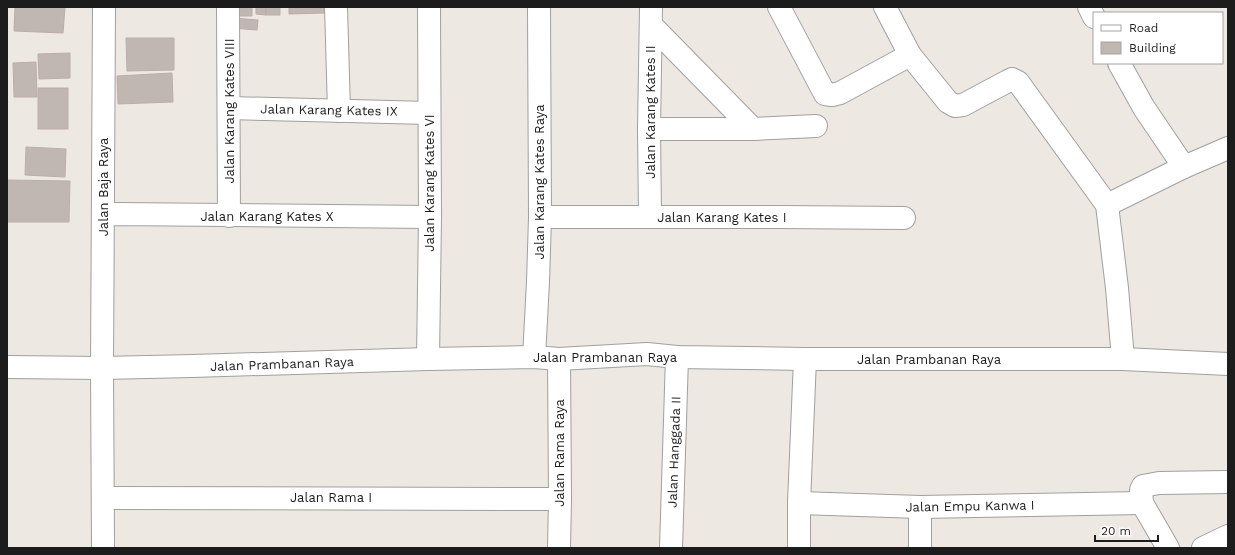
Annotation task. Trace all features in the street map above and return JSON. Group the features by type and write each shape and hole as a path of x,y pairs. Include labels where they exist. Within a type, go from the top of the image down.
{"street":[{"name":"Jalan Baja Raya","path":"102,548 104,7"},
{"name":"Jalan Karang Kates VIII","path":"228,7 229,216"},
{"path":"336,7 339,111"},
{"name":"Jalan Karang Kates VI","path":"428,359 430,217 429,7"},
{"name":"Jalan Karang Kates Raya","path":"534,357 540,217 539,7"},
{"path":"779,7 825,94 832,95 840,93 910,55"},
{"path":"885,7 910,55 948,102 955,106 963,106 1012,79 1018,82 1107,205 1117,288 1123,359"},
{"path":"651,16 753,129"},
{"name":"Jalan Karang Kates II","path":"650,217 649,129 651,16"},
{"path":"1120,64 1144,108 1184,167"},
{"name":"Jalan Karang Kates IX","path":"229,108 429,113"},
{"path":"649,129 753,129 816,126"},
{"path":"1107,205 1184,167 1228,148"},
{"name":"Jalan Karang Kates X","path":"103,215 430,217"},
{"name":"Jalan Karang Kates I","path":"540,217 904,218"},
{"name":"Jalan Prambanan Raya","path":"7,367 102,368 428,359 534,357 559,359 647,354 677,357 805,359 1123,359 1228,364"},
{"name":"Jalan Hanggada II","path":"671,548 677,357"},
{"name":"Jalan Rama Raya","path":"559,359 559,548"},
{"path":"799,548 799,503 805,359"},
{"path":"1168,548 1142,503 1141,490 1143,486 1150,483 1228,482"},
{"name":"Jalan Rama I","path":"103,498 560,499"},
{"name":"Jalan Empu Kanwa I","path":"799,503 920,507 1142,503"},
{"path":"920,507 920,548"},
{"path":"1203,548 1228,536"}],"building":[{"path":"15,7 65,7 63,33 14,31"},
{"path":"234,7 252,7 252,16 233,16"},
{"path":"256,7 266,7 266,15 256,14"},
{"path":"266,7 280,7 280,15 266,15"},
{"path":"289,7 325,7 325,13 289,14"},
{"path":"233,18 258,20 257,30 232,28"},
{"path":"126,38 174,38 174,70 127,71"},
{"path":"70,53 70,78 39,79 38,54"},
{"path":"36,62 37,97 14,97 13,63"},
{"path":"172,73 173,102 118,104 117,76"},
{"path":"38,88 68,88 68,129 38,129"},
{"path":"26,147 66,149 65,177 25,175"},
{"path":"7,180 70,181 69,222 7,222"}]}
